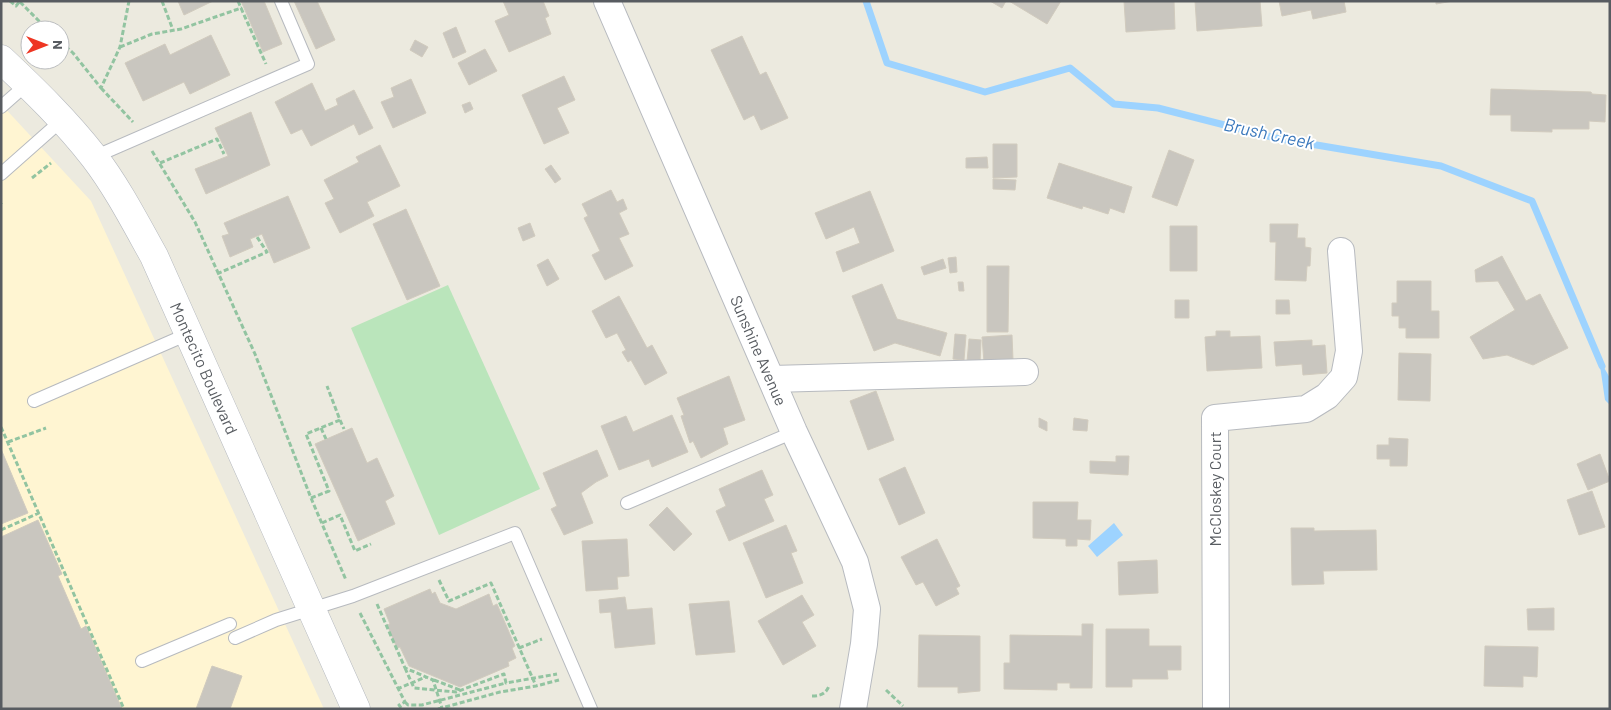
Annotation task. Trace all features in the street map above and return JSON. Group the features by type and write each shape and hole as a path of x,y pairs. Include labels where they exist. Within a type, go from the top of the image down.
{"main road":[{"name":"Montecito Boulevard","path":"1,59 62,120 94,157 130,211 154,256 356,709"}],"street":[{"name":"Sunshine Avenue","path":"607,1 794,432 855,562 867,609 864,644 853,709"},
{"name":"McCloskey Court","path":"1216,709 1215,418 1306,410 1327,396 1344,377 1349,350 1341,251"},
{"path":"772,379 1025,372"}],"lane":[{"path":"94,157 308,64 281,1"},
{"path":"1,107 27,84"},
{"path":"1,174 62,120"},
{"path":"34,401 188,334"},
{"path":"627,503 794,432"},
{"path":"235,638 276,620 354,596 515,533 591,709"},
{"path":"142,661 230,624"}],"path":[{"path":"10,1 16,6 20,1 38,20"},
{"path":"101,88 120,47 129,1"},
{"path":"162,1 173,30"},
{"path":"238,1 272,80"},
{"path":"120,47 152,34 213,20 241,8"},
{"path":"70,50 135,125"},
{"path":"160,163 218,139 224,154"},
{"path":"149,146 195,222 255,354 311,498 354,596 404,702 416,706 506,682 548,675 575,675"},
{"path":"32,178 51,163"},
{"path":"218,274 267,252 257,237"},
{"path":"327,386 344,429"},
{"path":"311,498 329,491 306,434 340,420"},
{"path":"1,427 124,709"},
{"path":"8,442 46,428"},
{"path":"321,428 326,439"},
{"path":"1,530 39,513"},
{"path":"322,523 340,515 355,551 371,544"},
{"path":"434,579 442,583 449,601 491,583 536,686"},
{"path":"385,601 376,605 414,688 460,690 504,674 506,682"},
{"path":"519,648 557,633"},
{"path":"404,668 460,690"},
{"path":"433,680 440,700 440,708 575,675"},
{"path":"397,689 426,677"},
{"path":"812,696 819,696 827,691 829,686"},
{"path":"886,690 904,706"},
{"path":"402,709 399,705 404,702"}],"shaded area":[{"path":"1,104 91,201 324,709 1,709"}],"green space":[{"path":"448,285 540,489 439,535 351,328"}],"water":[{"path":"1599,359 1610,378 1610,405 1605,400"},
{"path":"1114,523 1123,535 1097,557 1088,546"}],"building":[{"path":"178,1 213,1 184,15"},
{"path":"241,1 264,1 282,44 263,52"},
{"path":"294,1 317,1 335,40 316,49"},
{"path":"503,1 543,1 549,16 545,18 551,34 509,52 495,21 509,15"},
{"path":"990,1 1006,1 1002,8"},
{"path":"1009,1 1061,1 1047,24"},
{"path":"1124,1 1174,1 1175,29 1126,32"},
{"path":"1195,1 1260,1 1262,26 1197,31"},
{"path":"1279,1 1344,1 1346,12 1313,19 1311,10 1282,16"},
{"path":"1436,1 1453,1 1436,4"},
{"path":"456,27 466,52 453,58 443,33"},
{"path":"211,35 230,75 190,94 184,82 143,101 125,63 165,44 170,55"},
{"path":"742,36 760,75 766,72 788,118 761,130 754,115 744,120 711,50"},
{"path":"415,40 428,47 422,57 410,50"},
{"path":"485,49 497,71 469,85 458,63"},
{"path":"564,76 575,100 557,108 569,133 544,144 522,95"},
{"path":"411,79 426,113 393,128 381,102 394,97 391,88"},
{"path":"312,83 325,111 338,105 336,99 354,90 373,128 359,135 354,124 311,146 302,129 291,134 275,102"},
{"path":"1491,89 1591,92 1592,94 1606,95 1605,122 1589,121 1589,129 1552,129 1552,132 1511,131 1511,115 1490,115"},
{"path":"470,102 473,109 465,113 462,105"},
{"path":"251,112 270,165 206,194 195,169 228,156 215,128"},
{"path":"993,144 1017,144 1017,177 993,178"},
{"path":"380,145 400,186 367,202 374,216 340,233 325,203 334,199 324,180 359,162 356,157"},
{"path":"1169,150 1194,160 1177,206 1152,197"},
{"path":"987,157 988,168 966,168 966,158"},
{"path":"1059,163 1132,187 1124,213 1110,208 1108,214 1083,206 1082,209 1047,198"},
{"path":"551,165 561,179 555,183 545,169"},
{"path":"993,179 1016,180 1015,190 993,189"},
{"path":"611,190 617,202 623,199 627,209 619,213 629,234 619,238 633,266 605,280 592,255 600,251 584,218 588,216 582,204"},
{"path":"870,191 894,251 843,272 836,252 860,243 854,227 826,239 815,213"},
{"path":"288,196 310,248 274,263 262,234 250,239 253,247 230,257 222,236 229,234 224,223"},
{"path":"406,209 440,286 407,300 373,224"},
{"path":"530,223 535,236 523,241 518,228"},
{"path":"1270,224 1298,224 1297,238 1305,238 1305,247 1311,248 1310,266 1307,266 1306,281 1275,280 1276,242 1270,242"},
{"path":"1170,226 1197,226 1197,271 1170,271"},
{"path":"1502,256 1526,301 1540,294 1568,348 1533,365 1507,355 1483,359 1470,337 1515,310 1498,281 1476,282 1475,270"},
{"path":"956,257 957,272 950,273 948,258"},
{"path":"548,259 559,279 547,286 537,265"},
{"path":"943,259 946,268 924,275 921,267"},
{"path":"987,266 1009,266 1008,332 987,332"},
{"path":"1397,281 1431,281 1431,311 1439,311 1439,338 1406,338 1406,328 1399,328 1399,316 1392,316 1392,303 1397,303"},
{"path":"958,282 963,282 964,291 959,291"},
{"path":"882,284 897,319 947,333 940,356 895,343 874,351 852,296"},
{"path":"619,296 647,348 652,345 667,373 645,385 631,360 628,362 622,352 626,350 617,333 606,338 592,311"},
{"path":"1175,300 1189,300 1189,318 1175,318"},
{"path":"1276,300 1289,300 1290,314 1276,314"},
{"path":"1216,331 1230,331 1230,337 1260,336 1262,368 1207,371 1205,337 1216,336"},
{"path":"955,334 966,335 964,360 953,359"},
{"path":"1012,335 1013,360 984,362 982,337"},
{"path":"969,339 981,340 980,363 967,362"},
{"path":"1312,340 1312,346 1325,345 1327,373 1303,375 1302,364 1276,366 1274,342"},
{"path":"1399,353 1431,354 1430,401 1398,400"},
{"path":"729,376 745,420 723,428 728,444 701,458 693,441 690,443 681,416 684,415 677,398"},
{"path":"876,391 894,440 868,450 850,401"},
{"path":"672,415 688,452 652,467 649,459 619,470 601,426 626,416 633,432"},
{"path":"1039,418 1047,422 1047,431 1039,427"},
{"path":"1074,418 1088,420 1087,431 1073,430"},
{"path":"352,428 367,463 377,458 394,496 385,501 395,524 358,541 315,444"},
{"path":"1389,438 1408,439 1407,466 1390,466 1390,459 1377,459 1377,445 1389,445"},
{"path":"1,449 28,513 1,524"},
{"path":"597,450 608,476 581,493 593,523 564,535 551,509 557,506 543,473"},
{"path":"1600,454 1610,481 1588,490 1577,464"},
{"path":"1116,456 1129,456 1128,475 1090,473 1090,461 1116,462"},
{"path":"905,467 925,513 899,525 879,479"},
{"path":"762,470 773,495 764,499 774,521 729,541 716,511 726,506 719,489"},
{"path":"1592,491 1605,527 1579,535 1567,500"},
{"path":"1033,502 1078,502 1077,520 1091,520 1090,540 1077,539 1077,546 1066,546 1066,539 1033,538"},
{"path":"667,507 692,534 674,551 649,525"},
{"path":"38,520 62,574 58,576 81,629 86,626 122,709 1,709 1,537"},
{"path":"786,525 797,551 791,553 803,583 766,598 743,543"},
{"path":"1291,528 1314,528 1314,531 1376,530 1377,570 1323,571 1324,584 1292,585"},
{"path":"627,539 629,576 617,577 618,589 586,591 582,541"},
{"path":"937,539 960,586 956,588 959,594 936,606 923,582 916,585 901,557"},
{"path":"1157,560 1158,593 1119,595 1118,562"},
{"path":"430,589 432,594 435,592 440,603 456,609 489,594 493,606 497,604 515,646 512,648 516,658 508,662 509,666 460,687 409,666 400,647 397,648 387,625 390,624 384,609"},
{"path":"802,595 814,615 802,622 816,646 783,665 758,621"},
{"path":"625,597 627,610 652,608 655,644 615,648 611,612 600,613 599,600"},
{"path":"729,601 735,652 696,655 689,604"},
{"path":"1554,608 1554,630 1528,630 1527,609"},
{"path":"1082,624 1093,624 1092,688 1070,688 1070,683 1057,683 1057,690 1004,689 1004,663 1010,663 1010,635 1082,636"},
{"path":"1106,629 1149,629 1149,646 1181,646 1181,670 1167,670 1168,679 1132,679 1132,687 1106,687"},
{"path":"919,635 980,636 980,691 958,693 958,687 918,687"},
{"path":"1485,646 1538,647 1537,677 1523,676 1523,687 1484,686"},
{"path":"212,666 242,676 230,709 196,709"}],"waterway":[{"name":"Brush Creek","path":"866,1 887,63 985,92 1070,68 1114,104 1158,108 1275,138 1441,166 1532,201 1602,366"}]}
